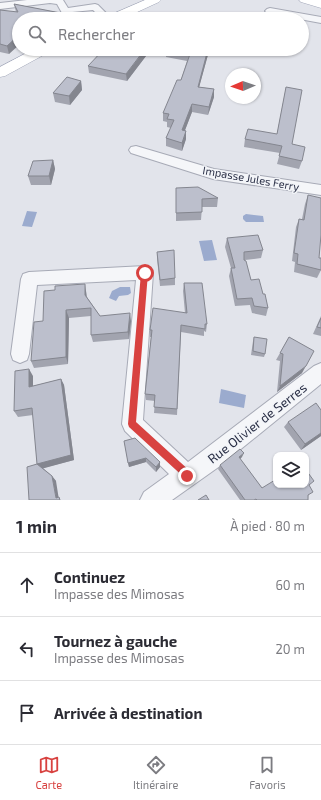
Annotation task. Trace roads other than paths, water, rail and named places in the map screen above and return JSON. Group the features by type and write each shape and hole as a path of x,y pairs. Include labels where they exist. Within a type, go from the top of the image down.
{"main road":[{"path":"305,0 321,4"},
{"path":"128,12 154,1"},
{"path":"1,72 31,56"}],"street":[{"path":"0,6 50,0 60,2 65,11 95,7 100,12"},
{"path":"270,11 276,12"},
{"path":"309,18 321,20"},
{"name":"Impasse Jules Ferry","path":"136,150 213,174 321,190"},
{"path":"20,354 28,278 145,273 132,424 187,476"},
{"name":"Rue Olivier de Serres","path":"152,500 212,458 320,374"}],"water":[{"path":"27,211 37,212 32,227 22,226"},
{"path":"246,214 263,216 264,222 246,222 243,219 243,216"},
{"path":"212,240 217,260 204,261 199,241"},
{"path":"120,287 130,287 131,293 128,295 119,296 116,301 109,298 112,291"},
{"path":"221,389 246,395 244,408 219,403"}]}
